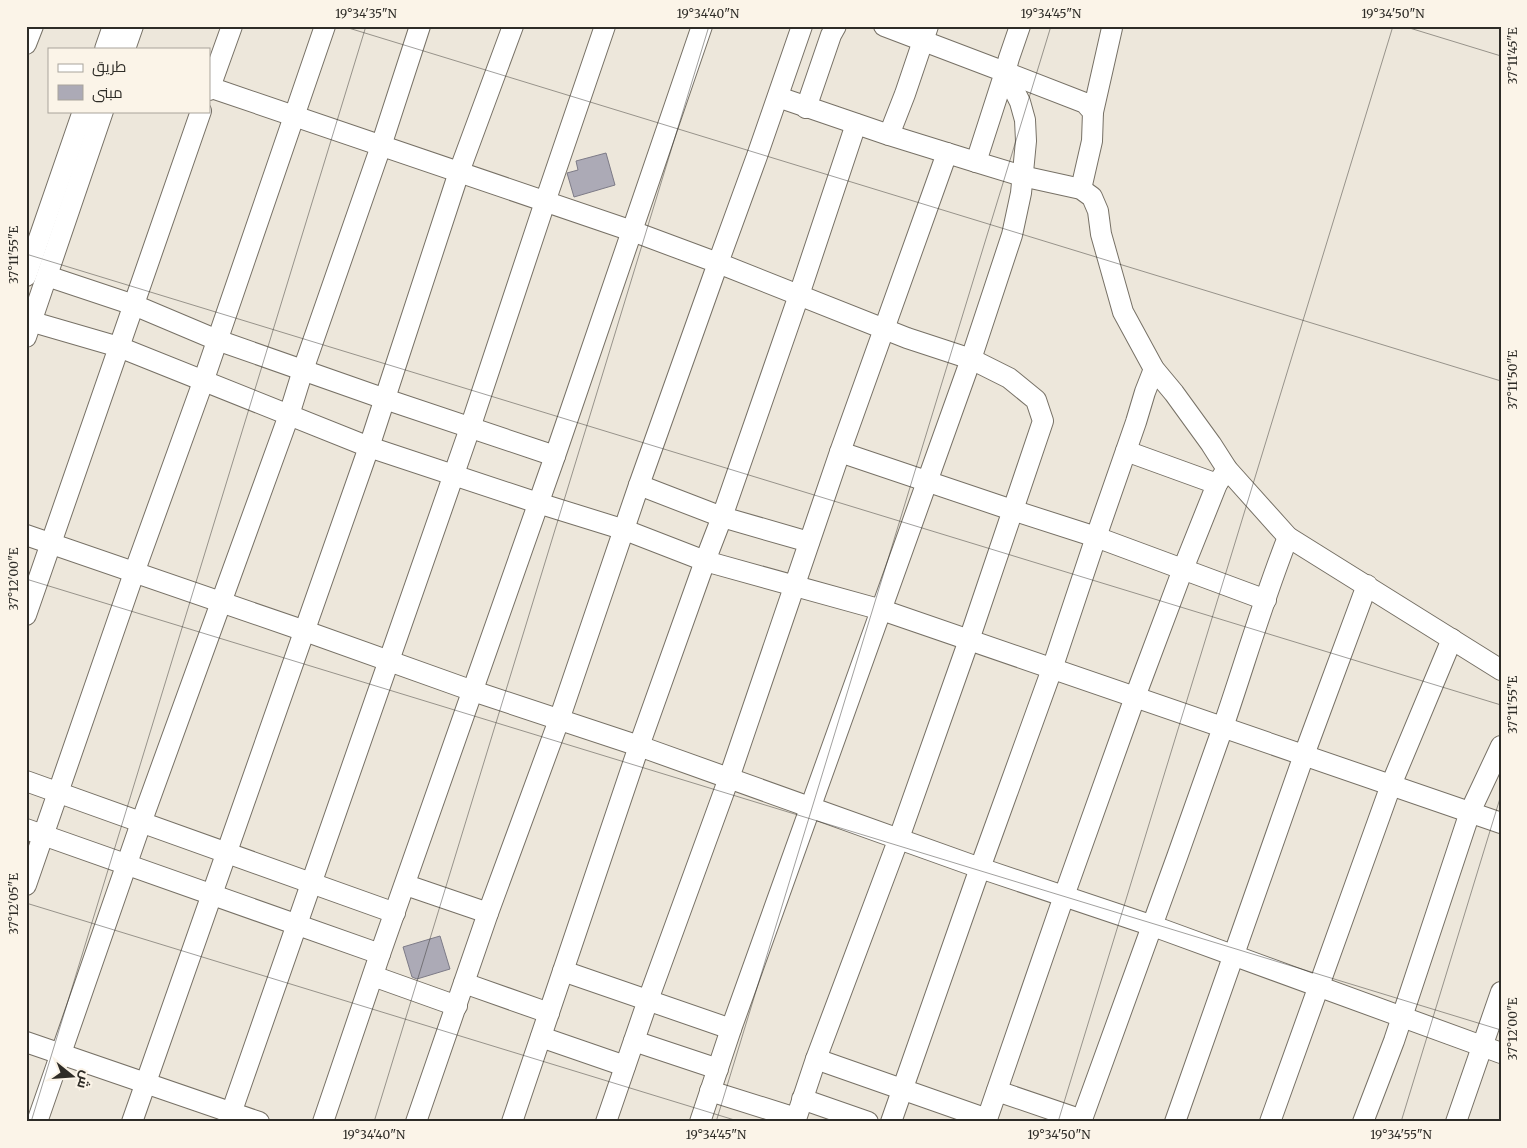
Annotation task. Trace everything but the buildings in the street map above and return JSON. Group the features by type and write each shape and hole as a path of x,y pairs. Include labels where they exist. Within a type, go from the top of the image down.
{"street":[{"path":"26,44 33,26"},
{"path":"105,48 113,26"},
{"path":"125,48 133,26"},
{"path":"210,85 232,26"},
{"path":"26,886 35,832 59,792 134,573 203,382 325,26"},
{"path":"37,1122 141,823 288,415 381,146 420,26"},
{"path":"132,1122 369,447 459,172 513,26"},
{"path":"229,1117 470,428 605,26"},
{"path":"323,1122 555,456 702,26"},
{"path":"416,1122 488,913 559,720 639,485 802,26"},
{"path":"806,108 831,35 836,26"},
{"path":"884,26 925,33 1005,72 1085,103 1093,112"},
{"path":"976,162 1020,26"},
{"path":"1081,188 1092,141 1093,112 1111,26"},
{"path":"889,136 925,33"},
{"path":"700,1122 731,1029 971,359 1012,235 1021,193 1026,141 1025,120 1020,102 1005,72"},
{"path":"210,88 632,231 718,263 883,329 971,359 1009,378 1036,400 1043,421 1032,457 899,838 816,1059 798,1113"},
{"path":"778,97 889,136 1022,176 1081,188 1092,197 1098,211 1101,234 1123,312 1154,369 1174,392 1211,444 1222,477 1183,569 1135,697 987,1121 816,1059"},
{"path":"26,276 83,112"},
{"path":"103,112 28,326 119,347 369,447 625,530 705,561 882,610 1501,823"},
{"path":"26,615 201,112"},
{"path":"512,1122 639,746 722,517 856,124"},
{"path":"606,1122 648,1000 729,778 883,329 947,153"},
{"path":"47,276 134,305 217,340 555,456"},
{"path":"891,1122 1052,669 1154,369"},
{"path":"840,452 1096,537 1266,600"},
{"path":"1126,452 1222,477 1288,537 1501,670"},
{"path":"639,485 722,517 809,542"},
{"path":"26,535 305,630 473,691 639,746 980,868 1234,955 1492,1049"},
{"path":"997,1091 1082,1121 1222,727 1276,566 1288,537"},
{"path":"1175,1122 1304,755 1367,585"},
{"path":"1270,1122 1391,785 1452,640"},
{"path":"1363,1122 1402,1017 1470,812 1501,746"},
{"path":"26,781 396,913"},
{"path":"35,832 380,954"},
{"path":"406,885 488,913"},
{"path":"563,971 731,1029"},
{"path":"373,976 456,1006"},
{"path":"464,983 549,1013"},
{"path":"1456,1122 1492,1049 1501,992"},
{"path":"541,1037 625,1066"},
{"path":"634,1040 718,1069"},
{"path":"26,1042 145,1083 229,1117 259,1122"},
{"path":"710,1091 798,1113 868,1122"}]}
